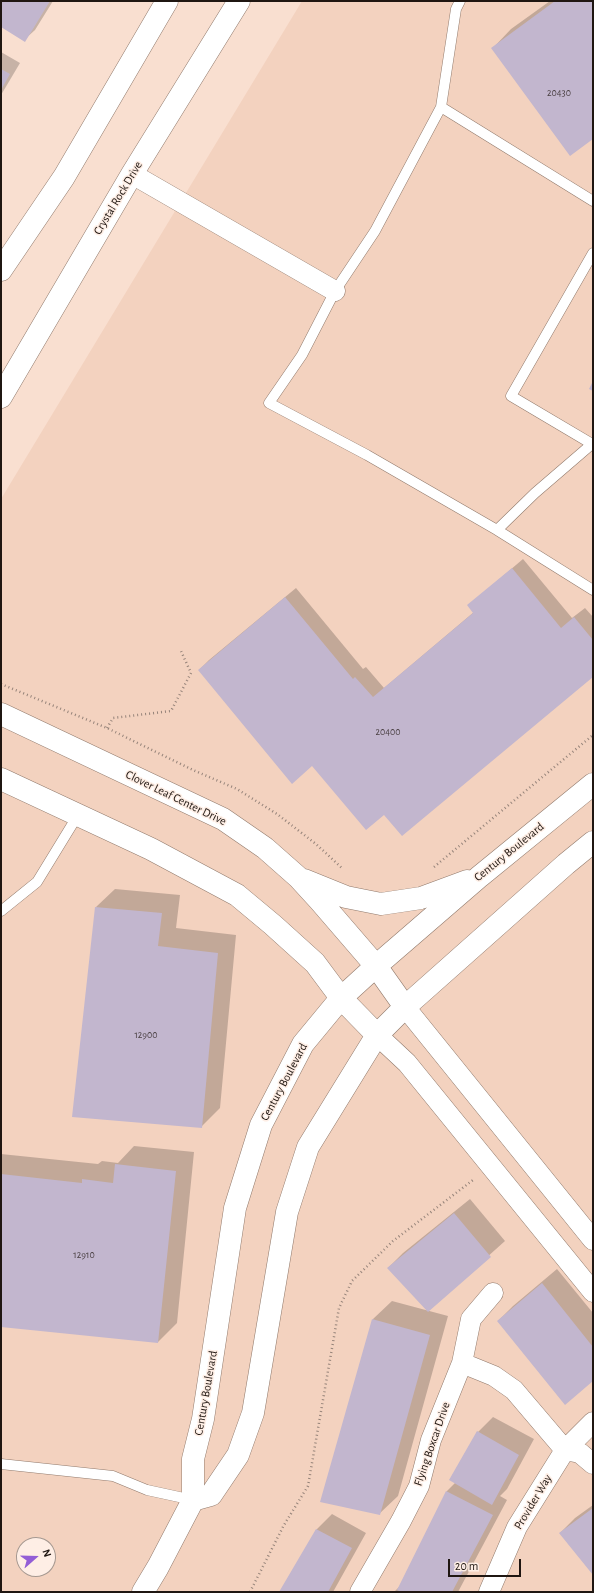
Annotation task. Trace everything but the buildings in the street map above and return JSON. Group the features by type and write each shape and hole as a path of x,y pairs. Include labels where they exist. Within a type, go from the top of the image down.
{"street":[{"path":"1,270 64,177 167,1"},
{"name":"Crystal Rock Drive","path":"1,397 132,174 239,1"},
{"path":"132,174 334,291"},
{"name":"Clover Leaf Center Drive","path":"1,714 223,819 265,848 299,878 376,966 405,1007"},
{"path":"1,779 151,850 237,895 273,925 314,964 341,998 407,1063 593,1292"},
{"name":"Century Boulevard","path":"143,1592 158,1567 193,1500 193,1460 202,1419 235,1208 261,1125 303,1044 341,998 376,966 479,877 593,784"},
{"path":"193,1500 211,1495 238,1455 253,1413 287,1212 308,1147 377,1035 405,1007 566,864 593,842"},
{"path":"299,878 346,897 381,904 421,898 479,877"},
{"path":"405,1007 593,1240"},
{"name":"Flying Boxcar Drive","path":"360,1592 401,1521 419,1486 431,1440 462,1363 470,1319 494,1294"},
{"path":"462,1363 494,1376 514,1390 565,1450 580,1453 593,1464"},
{"name":"Provider Way","path":"489,1592 517,1527 565,1450 593,1422"}],"lane":[{"path":"460,1 456,9 441,107 375,230 334,291 302,355 269,403 367,455 497,530 593,590"},
{"path":"441,107 593,201"},
{"path":"497,530 534,493 592,444 512,396 593,253"},
{"path":"1,911 37,882 78,815"},
{"path":"1,1464 113,1476 147,1490 193,1500"}],"path":[{"path":"107,728 113,718 170,711 191,673 181,651"},
{"path":"1,684 107,728 193,770 237,789 276,814 316,844 348,873"},
{"path":"428,872 593,735"},
{"path":"250,1592 284,1525 308,1486 339,1308 352,1281 393,1241 491,1166"}],"shaded area":[{"path":"302,1 593,1 593,1592 1,1592 1,499"}]}
